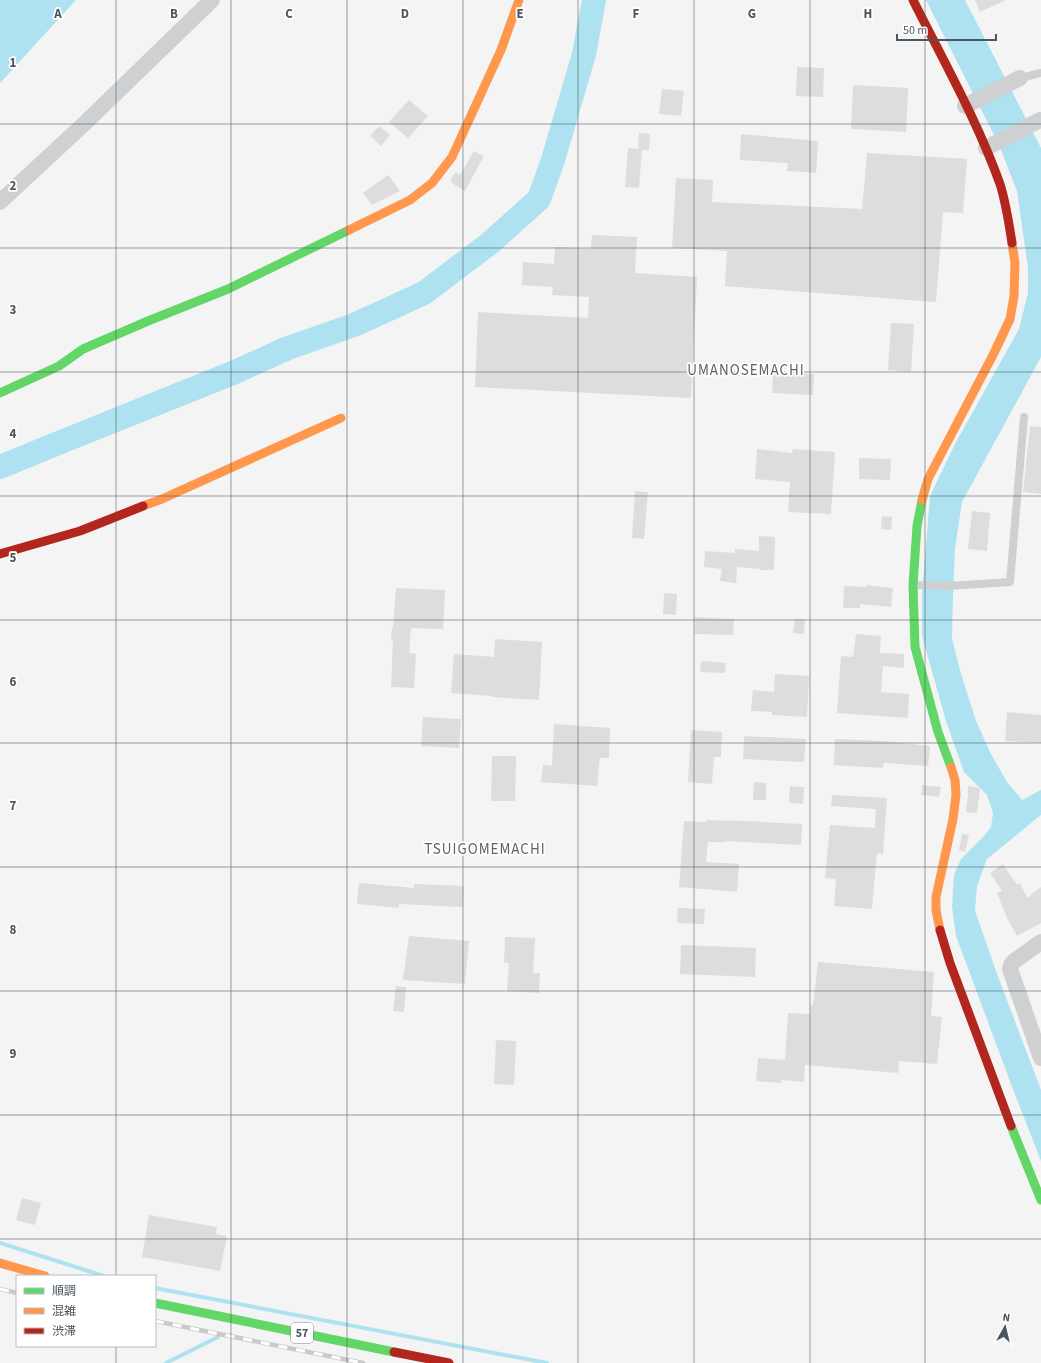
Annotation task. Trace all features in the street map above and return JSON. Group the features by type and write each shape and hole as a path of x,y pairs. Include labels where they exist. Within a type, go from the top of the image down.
{"main road":[{"path":"0,393 59,366 83,349 228,289 410,200 432,183 452,157 501,50 519,0"},
{"path":"912,0 986,148 1000,185 1007,212 1015,263 1014,296 1010,319 994,353 928,479 922,499 917,526 915,647 938,732 955,780 956,795 953,819 936,897 936,908 942,938 986,1063 1041,1200"},
{"path":"0,554 80,531 162,499 341,418"},
{"path":"0,1263 42,1275"},
{"name":"57","path":"156,1303 449,1363"}],"street":[{"path":"0,202 85,124 212,0"},
{"path":"965,106 1020,78"},
{"path":"986,148 1041,120"},
{"path":"1041,942 1013,962 1010,970 1041,1058"}],"lane":[{"path":"1020,78 1041,73"},
{"path":"916,585 948,586 1010,582 1024,417"}],"water":[{"path":"0,0 76,0 0,83"},
{"path":"926,0 965,0 1041,148 1041,357 962,502 955,549 952,638 961,674 976,721 991,754 1007,782 1022,800 1041,790 1041,815 987,859 977,886 975,911 1041,1090 1041,1161 956,936 952,907 954,875 961,859 991,827 993,813 987,795 964,772 946,721 922,636 922,594 930,496 955,444 1019,329 1028,293 1028,268 1017,191 999,145"}],"building":[{"path":"975,0 1006,0 980,12"},
{"path":"797,67 824,68 823,97 796,96"},
{"path":"853,85 908,88 906,132 851,129"},
{"path":"662,89 684,91 681,116 659,114"},
{"path":"409,100 428,116 408,138 389,122"},
{"path":"379,126 390,135 381,146 370,136"},
{"path":"639,133 650,134 649,150 642,150 639,188 625,187 628,148 638,149"},
{"path":"741,134 818,141 816,173 787,171 788,163 740,160"},
{"path":"474,151 484,156 465,191 450,180 456,172 460,175"},
{"path":"867,153 967,159 963,213 943,212 936,302 725,286 727,251 672,248 676,178 713,180 712,202 862,209"},
{"path":"388,175 400,191 372,205 363,193"},
{"path":"592,235 637,237 635,273 697,277 691,398 475,387 478,312 588,318 589,297 552,295 553,287 522,285 523,262 554,264 555,247 591,249"},
{"path":"891,323 914,324 911,372 888,370"},
{"path":"773,372 814,374 813,395 772,393"},
{"path":"1030,426 1041,427 1041,494 1023,492"},
{"path":"757,449 792,453 793,449 835,452 831,514 788,512 790,482 755,479"},
{"path":"859,458 891,459 890,480 859,479"},
{"path":"635,491 648,492 644,539 632,538"},
{"path":"972,511 990,513 987,551 968,549"},
{"path":"882,516 892,517 891,530 881,529"},
{"path":"759,536 775,537 774,570 737,567 736,583 720,581 722,569 704,567 705,551 735,553 735,549 759,551"},
{"path":"866,585 893,588 891,607 860,604 860,608 843,608 844,586 866,587"},
{"path":"396,588 445,590 443,629 411,628 409,653 416,654 414,688 391,687 393,641 391,641"},
{"path":"664,593 677,594 676,615 663,614"},
{"path":"695,617 734,619 733,635 695,634"},
{"path":"795,619 805,619 804,634 793,633"},
{"path":"856,634 881,636 880,653 904,654 904,668 883,666 881,692 909,694 908,718 837,713 841,656 853,657"},
{"path":"495,639 542,642 539,700 451,693 454,654 494,657"},
{"path":"701,661 726,663 725,673 700,672"},
{"path":"775,674 809,676 807,717 772,715 772,712 751,711 753,690 774,692"},
{"path":"1007,712 1041,715 1041,743 1005,741"},
{"path":"423,717 461,719 459,748 421,746"},
{"path":"554,724 610,728 609,758 600,758 597,786 541,782 543,765 552,766"},
{"path":"691,730 722,732 721,757 714,757 712,784 688,782"},
{"path":"744,736 806,739 804,762 743,759"},
{"path":"835,739 885,741 930,746 928,766 884,763 883,768 834,765"},
{"path":"492,756 516,756 515,801 491,801"},
{"path":"754,782 766,783 766,800 753,800"},
{"path":"922,785 941,787 939,797 921,795"},
{"path":"790,786 804,787 803,804 789,803"},
{"path":"968,786 980,788 977,813 966,812"},
{"path":"832,795 887,798 883,854 877,853 872,909 834,906 836,879 825,878 830,825 875,828 876,809 831,806"},
{"path":"706,820 802,824 801,845 726,841 708,842 706,862 739,864 737,892 679,887 684,821 706,822"},
{"path":"962,834 969,835 965,852 959,850"},
{"path":"1003,864 1017,885 1020,883 1027,898 1041,887 1041,923 1017,936 1008,920 997,893 1002,891 990,873"},
{"path":"359,883 414,888 414,884 464,886 463,907 399,904 399,908 357,904"},
{"path":"678,908 705,909 704,924 677,923"},
{"path":"409,936 469,941 465,984 403,980"},
{"path":"505,937 535,938 533,973 540,973 539,993 507,991 509,963 504,963"},
{"path":"681,945 756,948 755,977 680,974"},
{"path":"818,962 934,972 931,1016 942,1017 937,1064 899,1061 898,1073 805,1065 804,1082 781,1080 781,1083 756,1081 758,1058 785,1060 788,1013 810,1014 811,1005 813,1005"},
{"path":"396,986 406,987 404,1012 393,1011"},
{"path":"496,1040 516,1041 514,1085 494,1084"},
{"path":"22,1198 41,1203 35,1225 16,1220"},
{"path":"149,1215 217,1227 216,1234 227,1236 220,1271 142,1257"}],"waterway":[{"path":"0,467 235,372 288,348 354,325 424,293 490,243 539,199 553,160 584,54 594,0"},
{"path":"0,1243 101,1275"},
{"path":"156,1288 547,1363"},
{"path":"166,1363 218,1337"}],"railway":[{"path":"0,1289 16,1293"},
{"path":"156,1321 363,1363"}],"traffic: fast":[{"path":"0,393 59,366 83,349 228,289 349,230"},
{"path":"922,500 917,526 913,585 915,647 938,732 951,767"},
{"path":"1011,1126 1041,1200"},
{"path":"156,1303 394,1352"}],"traffic: slow":[{"path":"349,230 410,200 432,183 452,157 501,50 519,0"},
{"path":"922,500 928,479 994,353 1010,319 1014,296 1015,263 1012,243"},
{"path":"143,506 162,499 341,418"},
{"path":"940,930 936,910 936,897 953,819 956,795 955,780 951,767"},
{"path":"0,1263 42,1275"}],"traffic: jam":[{"path":"913,0 959,90 991,160 1004,198 1012,243"},
{"path":"0,554 80,531 143,506"},
{"path":"940,930 950,963 1011,1126"},
{"path":"394,1352 449,1363"}],"district":[{"name":"UMANOSEMACHI","path":"746,370"},
{"name":"TSUIGOMEMACHI","path":"485,849"}]}
